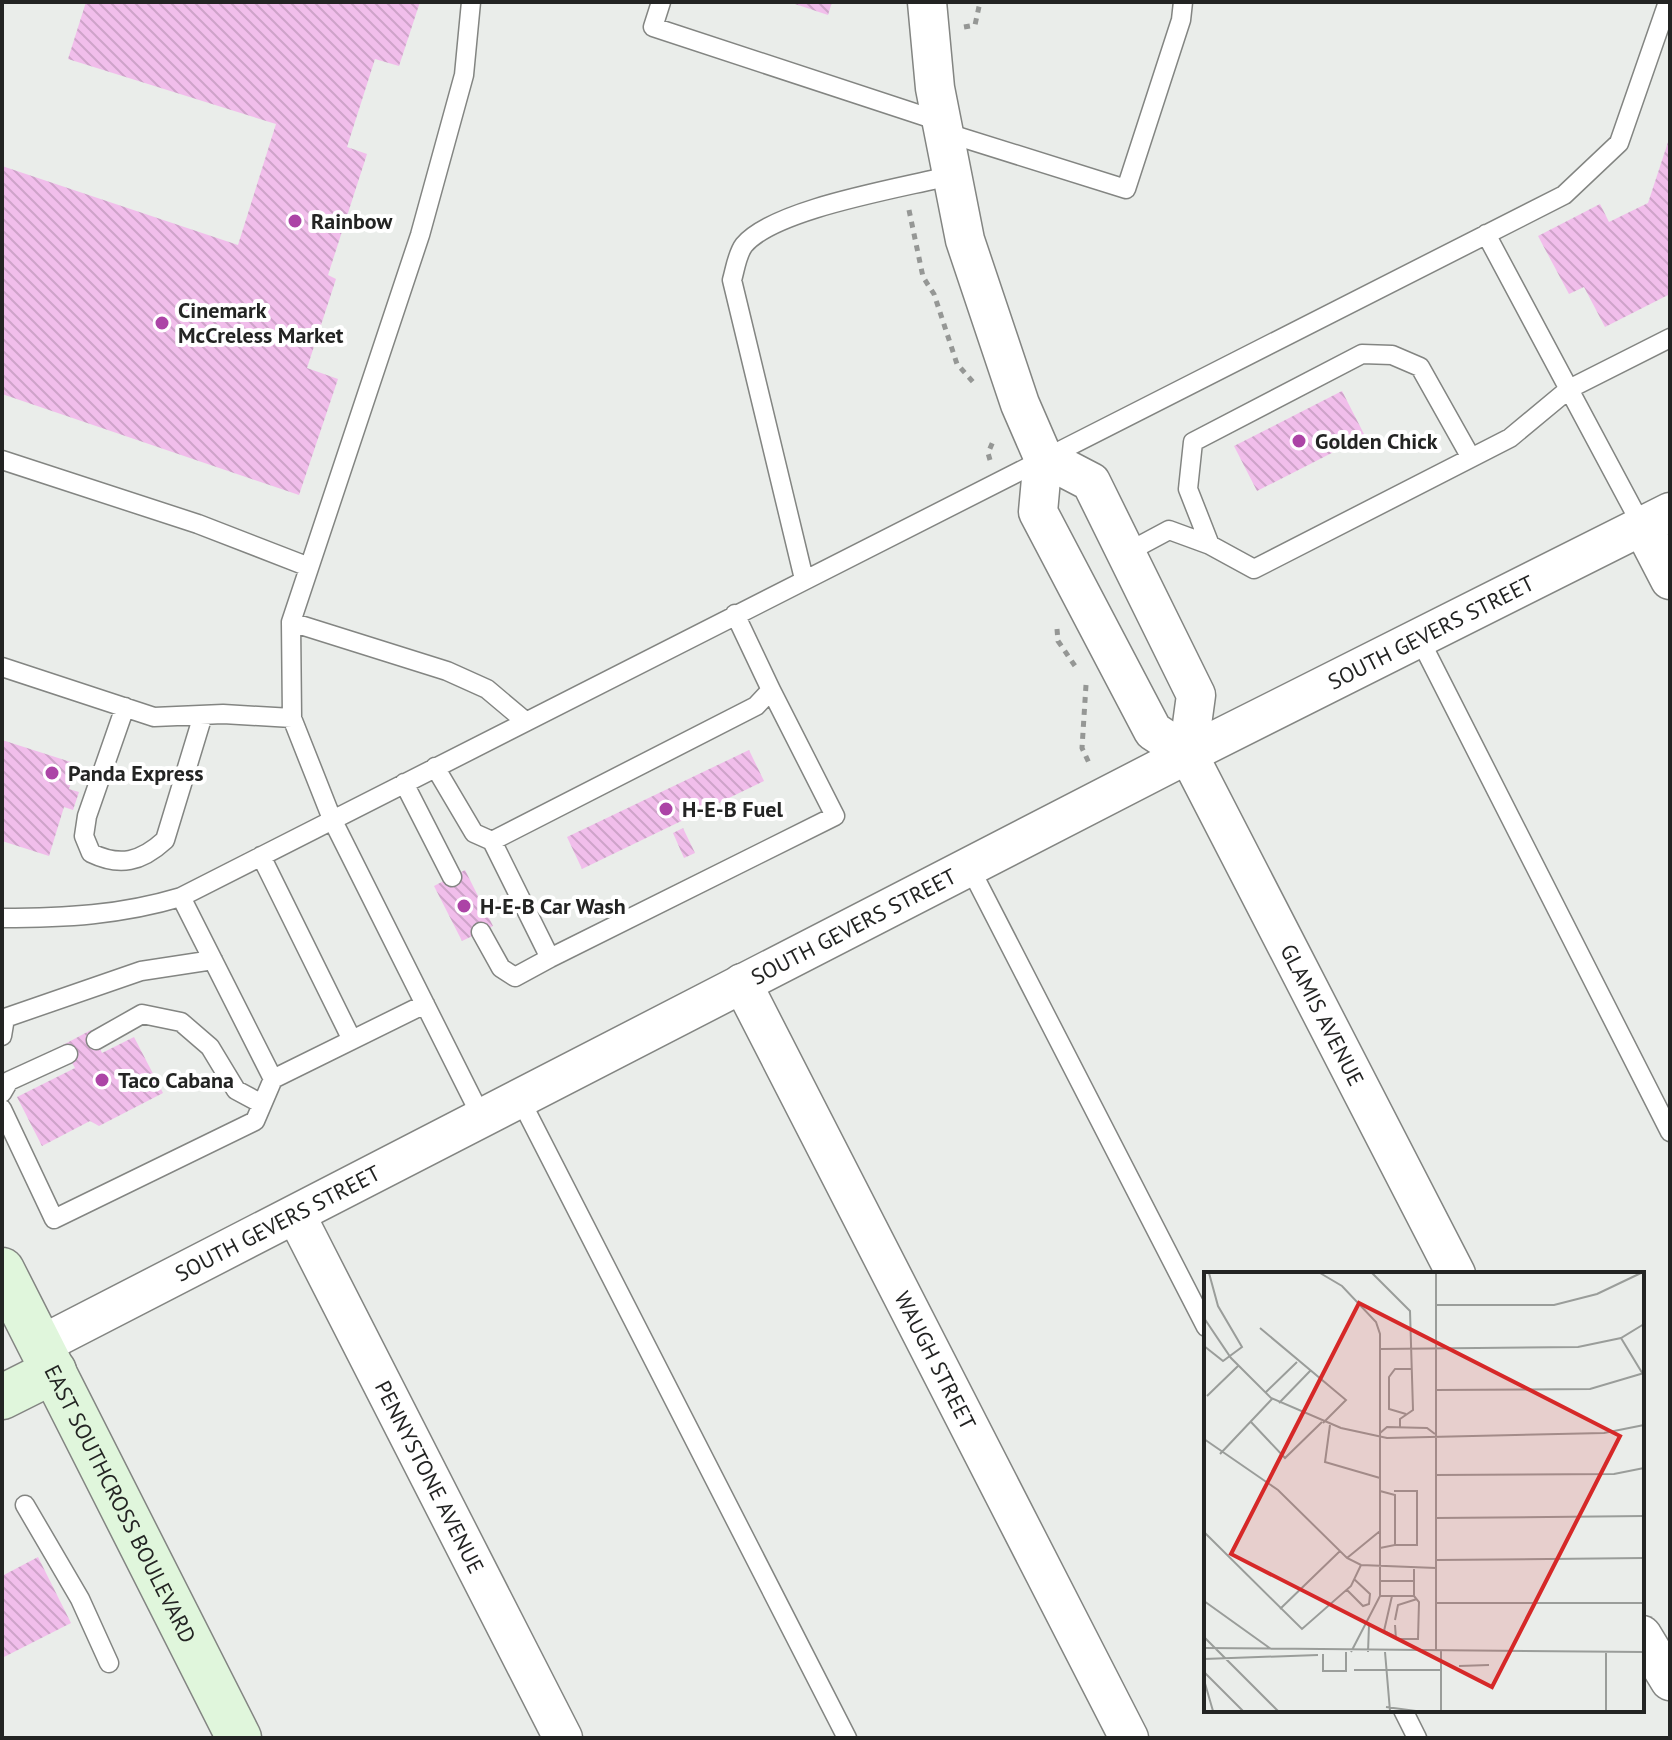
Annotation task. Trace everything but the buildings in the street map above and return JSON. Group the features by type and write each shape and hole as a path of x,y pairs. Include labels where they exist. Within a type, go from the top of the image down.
{"main road":[{"name":"EAST SOUTHCROSS BOULEVARD","path":"2,1270 239,1738"},
{"name":"SOUTH GEVERS STREET","path":"2,1397 48,1358"}],"street":[{"path":"927,2 943,127 965,240 1020,404 1043,457 1038,512 1153,731 1188,754 1196,695 1091,482 1043,457"},
{"path":"1656,519 1670,580"},
{"name":"SOUTH GEVERS STREET","path":"48,1358 296,1215 969,866 1656,519"},
{"name":"GLAMIS AVENUE","path":"1188,754 1455,1272"},
{"name":"WAUGH STREET","path":"742,983 1129,1738"},
{"name":"PENNYSTONE AVENUE","path":"296,1215 563,1738"},
{"path":"1644,1638 1670,1681"}],"lane":[{"path":"471,2 464,75 420,235 291,622 292,718 332,819 482,1118"},
{"path":"661,2 653,27 1126,189 1181,20 1183,2"},
{"path":"2,918 72,918 135,911 181,897 1564,195 1619,143 1668,2"},
{"path":"804,579 732,280 742,247 764,227 791,216 953,175"},
{"path":"1486,234 1569,389 1656,519"},
{"path":"1126,553 1169,530 1210,545 1254,569 1510,438 1569,389 1670,338"},
{"path":"1210,545 1188,489 1193,442 1362,354 1392,355 1420,367 1470,456"},
{"path":"2,460 198,524 309,567"},
{"path":"481,932 501,968 515,977 835,816 735,614"},
{"path":"291,622 447,671 487,689 525,721"},
{"path":"1419,638 1670,1132"},
{"path":"2,667 154,717 292,718"},
{"path":"492,841 756,706 771,690"},
{"path":"125,707 87,816 84,836 91,853 109,861 127,862 150,854 165,840 203,715"},
{"path":"435,767 474,833 492,841 550,958"},
{"path":"404,783 452,877"},
{"path":"261,856 352,1040"},
{"path":"969,866 1204,1323"},
{"path":"181,897 273,1079"},
{"path":"2,1036 5,1018 141,971 213,960"},
{"path":"2,1109 54,1219 255,1121 273,1079 425,1004"},
{"path":"96,1040 142,1014 181,1022 210,1047 236,1090 262,1104"},
{"path":"4,1080 68,1054"},
{"path":"520,1099 847,1738"},
{"path":"25,1505 80,1599 109,1663"},
{"path":"1404,1712 1417,1738"}],"path":[{"path":"959,29 975,25 980,2"}],"place":[{"name":"Rainbow","path":"295,221"},
{"name":"Cinemark McCreless Market","path":"162,323"},
{"name":"Golden Chick","path":"1299,441"},
{"name":"Panda Express","path":"52,773"},
{"name":"H-E-B Fuel","path":"666,809"},
{"name":"H-E-B Car Wash","path":"464,906"},
{"name":"Taco Cabana","path":"102,1080"}]}
